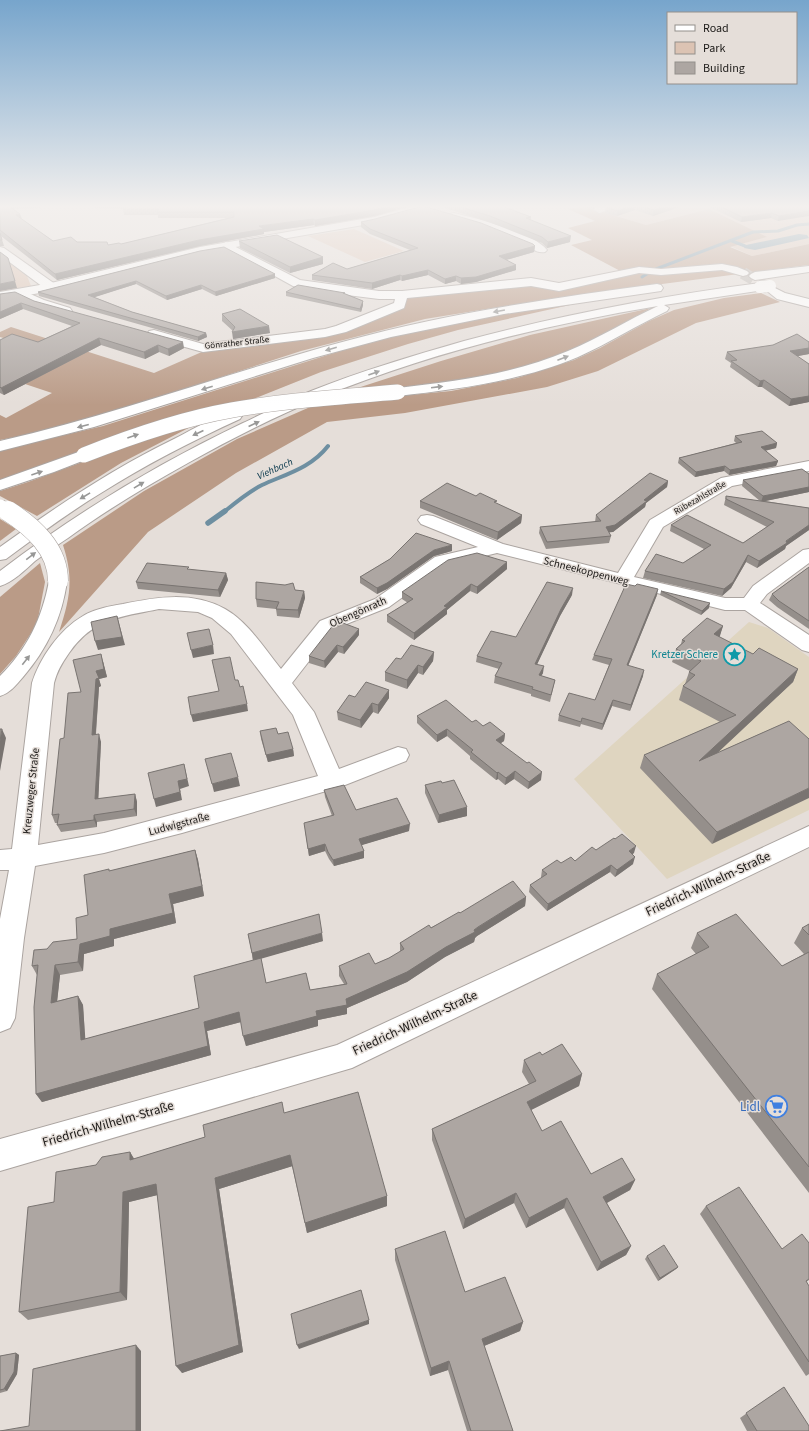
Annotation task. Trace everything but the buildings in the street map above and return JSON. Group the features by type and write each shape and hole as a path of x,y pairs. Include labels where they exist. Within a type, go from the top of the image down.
{"main road":[{"path":"30,272 51,287"},
{"path":"0,296 51,287 112,272"},
{"path":"275,272 304,284 367,294 402,295 532,282 559,287 631,272"},
{"path":"738,272 781,296 809,303"},
{"path":"0,580 62,533 156,475 218,440 317,394 430,355 491,338 576,318 721,291 798,272"},
{"path":"0,555 79,499 146,459 188,438 279,397 342,372 451,337 520,320 604,303 720,284 809,280"},
{"path":"707,281 758,282"},
{"path":"0,485 48,470 159,427 207,415 264,405 398,392 485,381 535,368 574,354 663,308 758,282"},
{"path":"0,446 113,417 303,357 407,329 513,308 668,286"},
{"path":"19,293 40,303 75,313"},
{"name":"Gönrather Straße","path":"143,332 203,348 325,333 341,329 400,305 402,295"},
{"name":"Rübezahlstraße","path":"623,580 656,524 727,482 809,466"},
{"path":"0,507 21,519 39,537 56,562 58,581 54,607 44,632 30,656 0,689"},
{"name":"Schneekoppenweg","path":"427,520 497,548 725,604 749,604"},
{"name":"Obengönrath","path":"281,682 327,625 382,603 441,561 497,548"},
{"path":"809,554 760,590 749,604 809,645"},
{"name":"Kreuzweger Straße","path":"0,1018 10,938 12,859 43,683 47,669 70,636 90,620 128,608 159,603 191,604 220,614 238,629 281,682"},
{"path":"281,682 303,712 332,781"},
{"name":"Ludwigstraße","path":"12,859 104,843 182,823 332,781 398,755"},
{"name":"Friedrich-Wilhelm-Straße","path":"0,1154 341,1058 809,836"}],"shaded area":[{"path":"622,272 757,272 562,297 425,319 301,351 114,412 36,433 0,440 0,415 6,418 52,393 25,384 73,358 0,337 0,332 11,327 154,373 204,351 327,334 402,307 405,296 531,284 559,289 626,274"},
{"path":"761,293 780,302 696,323 598,371 547,387 405,413 327,422 236,473 148,532 59,632 66,609 69,588 69,568 63,545 144,491 237,439 317,404 451,391 517,378 574,360 600,348 649,321 674,310 724,298"},
{"path":"597,299 458,330 408,344 321,372 246,402 0,482 0,450 103,426 356,346 443,324"},
{"path":"651,308 616,329 591,341 554,357 528,365 476,378 450,382 423,386 342,393 441,361 530,335"},
{"path":"200,422 121,463 37,516 0,496 0,491 145,439"},
{"path":"0,519 16,529 0,541"},
{"path":"40,563 45,582 37,624 16,656 0,674 0,597"},
{"path":"749,622 768,628 809,657 809,810 667,879 574,779"}],"green space":[{"path":"0,272 21,272 27,276 31,286 0,291"}],"waterway":[{"name":"Viehbach","path":"642,277 650,272"},
{"name":"Viehbach","path":"224,512 242,497 262,485 298,470 314,460 328,446"},
{"name":"Viehbach","path":"208,523 225,511"}],"tunnel":[{"path":"743,273 773,291"}],"place":[{"name":"Kretzer Schere","path":"734,654"},
{"name":"Lidl","path":"776,1107"}]}
